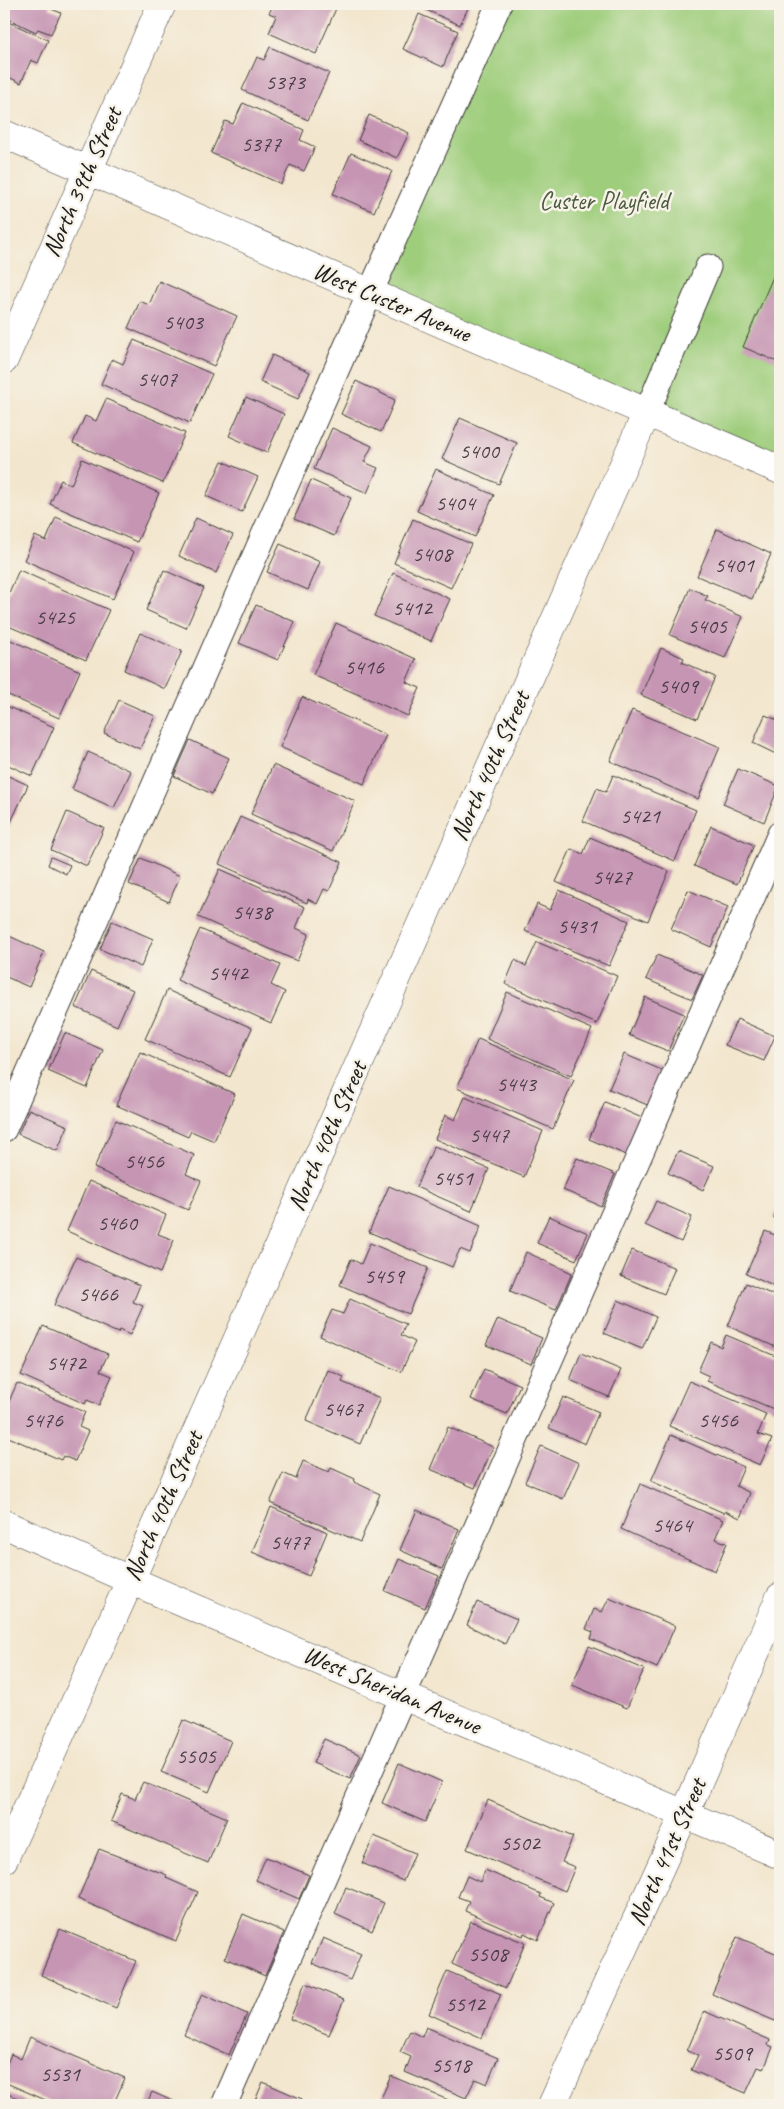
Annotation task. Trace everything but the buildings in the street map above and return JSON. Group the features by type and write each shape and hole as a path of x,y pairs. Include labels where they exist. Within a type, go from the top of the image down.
{"street":[{"name":"North 39th Street","path":"4,360 86,171 162,4"},
{"name":"West Custer Avenue","path":"4,134 780,470"},
{"name":"North 40th Street","path":"4,1859 130,1581 647,412"},
{"name":"West Sheridan Avenue","path":"4,1524 130,1581 403,1694 780,1855"},
{"name":"North 41st Street","path":"552,2105 685,1814 780,1597"}],"lane":[{"path":"4,1129 370,293 499,4"},
{"path":"647,412 708,266"},
{"path":"224,2105 780,834"}],"green space":[{"name":"Custer Playfield","path":"499,4 780,4 780,470 370,293"}]}
